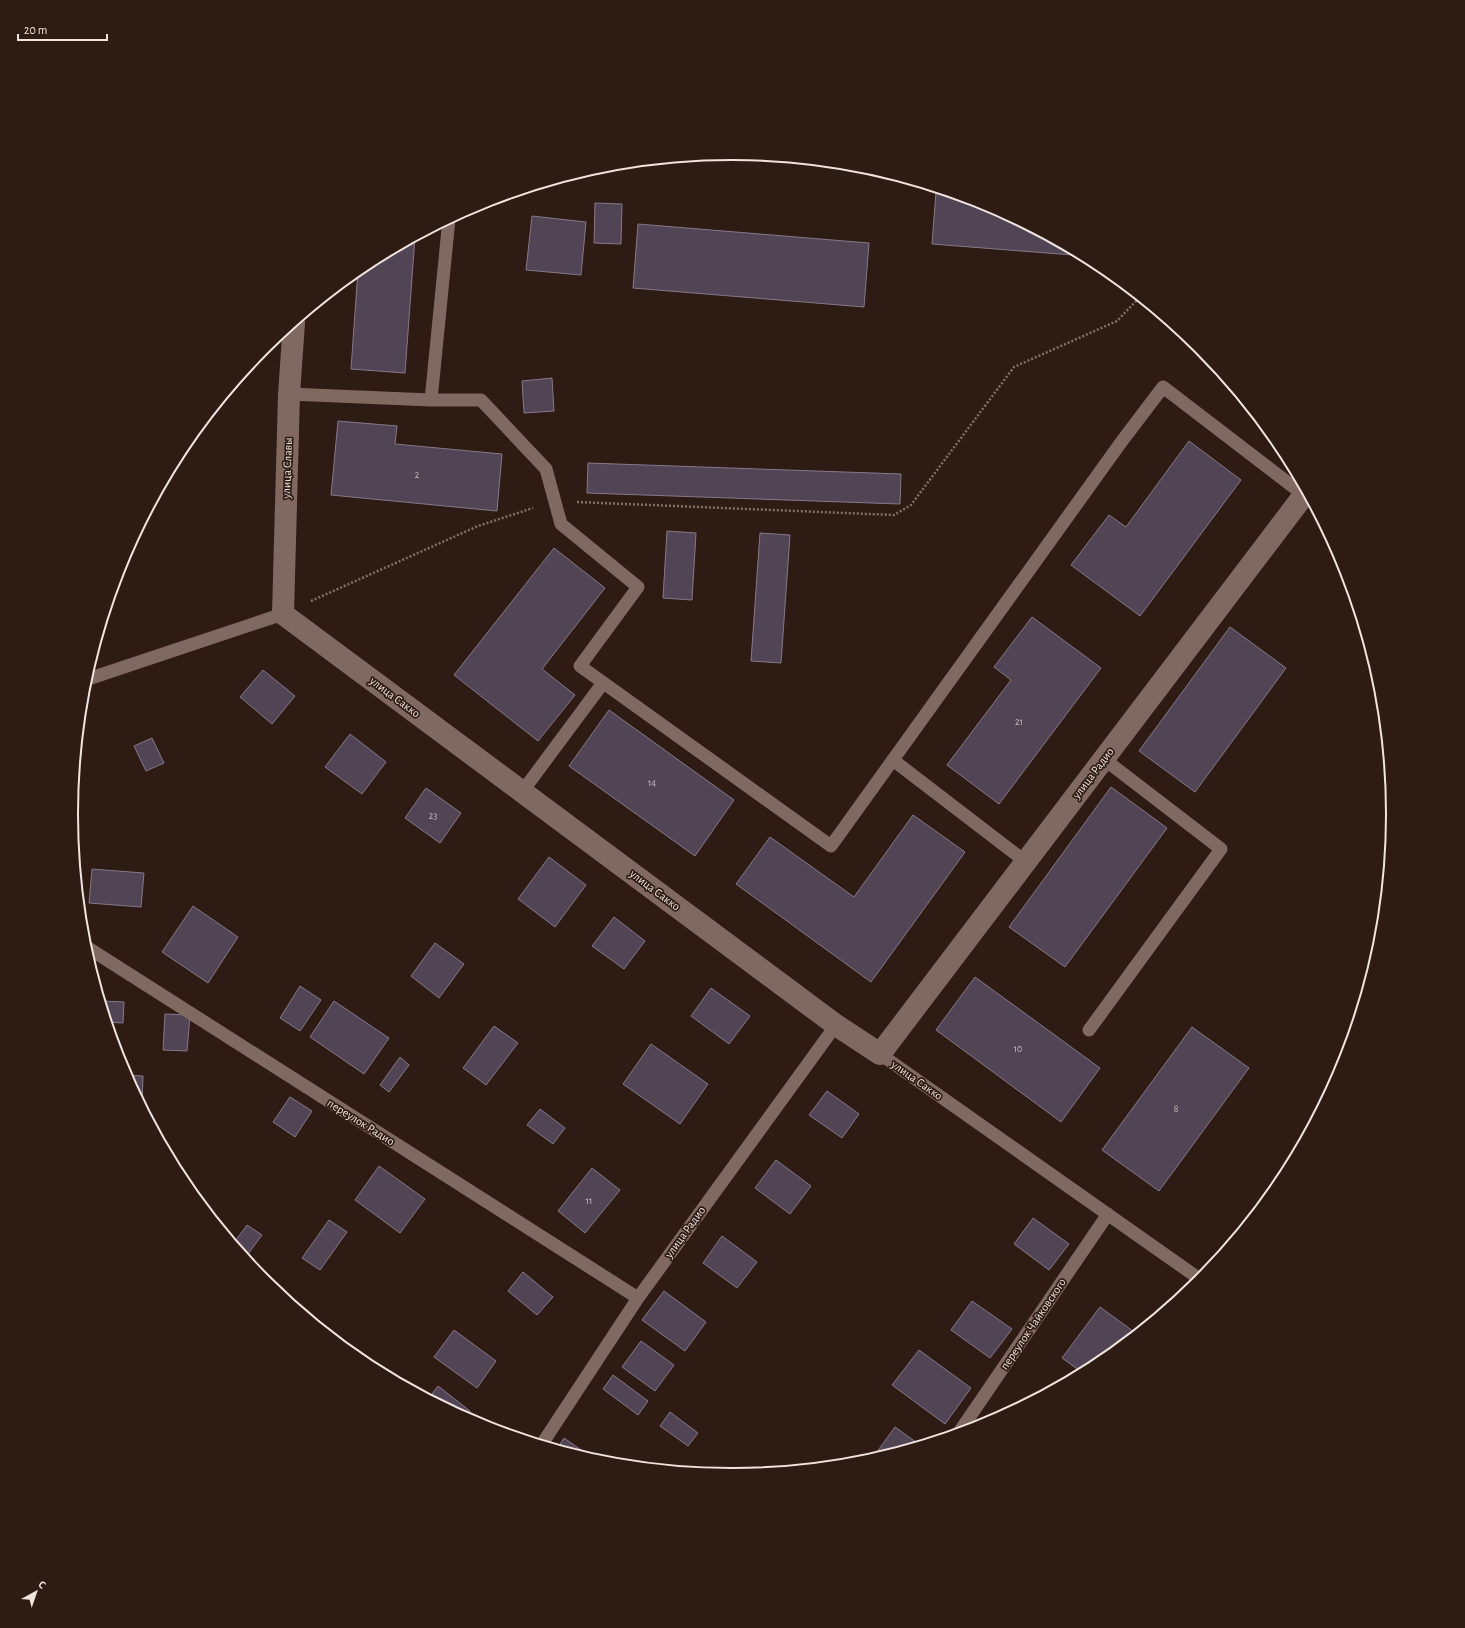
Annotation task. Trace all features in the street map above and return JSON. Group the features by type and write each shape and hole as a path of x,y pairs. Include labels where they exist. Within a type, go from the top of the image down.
{"street":[{"name":"улица Славы","path":"284,614 289,394 294,329"},
{"name":"улица Радио","path":"880,1054 1303,495"},
{"name":"улица Сакко","path":"284,614 836,1025 880,1054"}],"lane":[{"path":"431,400 448,224"},
{"path":"289,394 431,400 481,400 546,469 561,524 638,587 580,666 831,846 1122,441 1163,387 1300,490"},
{"path":"93,677 284,614"},
{"path":"522,792 603,683"},
{"path":"1089,1030 1221,849 1104,759"},
{"path":"893,760 1026,862"},
{"name":"переулок Радио","path":"93,951 638,1298"},
{"name":"улица Радио","path":"544,1441 638,1298 836,1025"},
{"name":"улица Сакко","path":"880,1054 1196,1276"},
{"name":"переулок Чайковского","path":"963,1426 1108,1214"}],"path":[{"path":"284,614 478,526 555,501 894,515 911,505 1014,367 1117,321 1137,300"}],"building":[{"path":"936,192 983,209 1022,227 1073,255 932,244"},
{"path":"595,203 622,204 621,244 594,243"},
{"path":"532,216 586,222 581,275 526,270"},
{"path":"638,224 869,243 864,307 633,288"},
{"path":"415,242 405,373 351,369 357,278"},
{"path":"552,378 554,411 524,413 522,381"},
{"path":"338,421 397,426 395,444 502,454 497,511 331,495"},
{"path":"1189,441 1241,480 1140,616 1071,565 1109,515 1126,527"},
{"path":"588,463 901,474 900,504 587,493"},
{"path":"667,531 696,533 692,600 663,598"},
{"path":"760,533 790,535 781,663 751,661"},
{"path":"554,548 605,588 542,669 575,695 538,741 454,675"},
{"path":"1032,617 1101,668 999,804 947,765 1011,680 994,667"},
{"path":"1230,627 1286,668 1195,792 1139,751"},
{"path":"263,670 295,696 272,724 240,697"},
{"path":"609,710 734,800 695,856 569,766"},
{"path":"350,734 386,762 362,794 325,767"},
{"path":"152,738 164,763 146,771 134,746"},
{"path":"1111,787 1167,828 1065,967 1009,927"},
{"path":"426,788 461,813 440,843 405,818"},
{"path":"913,815 965,852 871,982 736,884 770,837 854,897"},
{"path":"549,857 586,885 555,927 518,899"},
{"path":"92,869 144,873 141,907 89,903"},
{"path":"193,906 238,937 208,983 162,952"},
{"path":"614,917 645,941 624,969 592,946"},
{"path":"435,943 464,964 439,998 411,976"},
{"path":"975,977 1100,1068 1061,1122 936,1030"},
{"path":"300,986 321,1000 300,1031 280,1018"},
{"path":"711,988 750,1016 729,1044 691,1016"},
{"path":"106,1001 124,1002 123,1023 112,1022"},
{"path":"334,1001 389,1038 364,1074 310,1037"},
{"path":"165,1014 190,1015 187,1051 163,1050"},
{"path":"494,1026 518,1043 486,1085 463,1068"},
{"path":"1192,1027 1249,1068 1159,1191 1102,1150"},
{"path":"651,1044 708,1084 680,1124 623,1084"},
{"path":"400,1057 409,1065 389,1092 380,1085"},
{"path":"133,1075 143,1076 142,1097"},
{"path":"827,1091 859,1114 842,1138 809,1115"},
{"path":"290,1097 312,1111 295,1137 273,1122"},
{"path":"540,1109 565,1128 553,1144 527,1125"},
{"path":"776,1160 811,1186 790,1214 755,1188"},
{"path":"379,1166 425,1199 400,1233 355,1200"},
{"path":"592,1168 620,1190 585,1233 558,1211"},
{"path":"1033,1218 1069,1244 1049,1270 1014,1244"},
{"path":"329,1220 347,1232 320,1270 302,1258"},
{"path":"247,1225 262,1235 248,1254 236,1240"},
{"path":"722,1236 757,1262 737,1288 703,1263"},
{"path":"523,1272 553,1297 537,1315 508,1291"},
{"path":"664,1291 706,1322 685,1351 642,1320"},
{"path":"972,1301 1012,1329 990,1358 951,1330"},
{"path":"1100,1307 1133,1331 1078,1369 1062,1358"},
{"path":"454,1330 496,1361 477,1388 434,1357"},
{"path":"641,1341 674,1365 655,1391 622,1367"},
{"path":"919,1350 971,1388 945,1424 892,1385"},
{"path":"613,1375 648,1401 638,1415 603,1389"},
{"path":"438,1386 470,1411 469,1413 431,1395"},
{"path":"670,1412 698,1433 688,1446 660,1426"},
{"path":"895,1427 916,1442 902,1446 877,1452"},
{"path":"564,1438 582,1450 563,1446 560,1445"}]}
